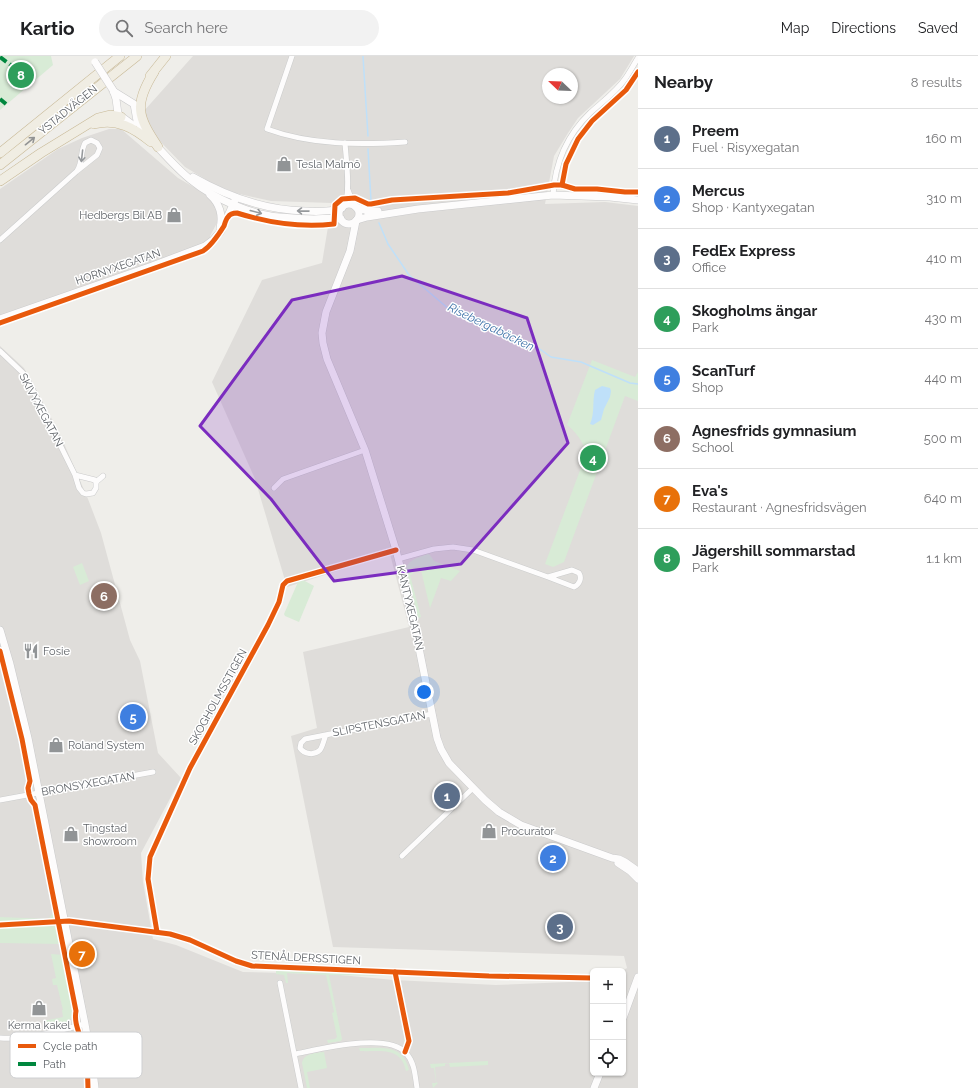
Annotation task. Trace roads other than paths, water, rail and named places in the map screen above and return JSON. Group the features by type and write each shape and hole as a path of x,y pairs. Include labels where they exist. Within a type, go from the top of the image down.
{"highway":[{"path":"71,95 79,86 114,56"},
{"name":"YSTADVÄGEN","path":"0,153 120,56"},
{"name":"YSTADVÄGEN","path":"0,165 137,56"},
{"path":"136,110 140,90 166,56"},
{"path":"154,72 143,90 140,109 144,123 158,148"},
{"path":"0,181 41,153 98,118 106,115 121,117"},
{"path":"85,126 108,122 122,124 138,132 158,148"}],"main road":[{"path":"93,59 113,91 117,112 121,117 147,135"},
{"path":"113,91 132,102 135,106 138,121 147,135 174,165 212,196 220,208 221,219"},
{"path":"121,117 127,119 131,118 136,110"},
{"path":"174,165 253,211 278,217 313,219 334,218 351,224 356,220 367,217 418,209 553,195 596,196 638,200"},
{"path":"204,189 232,200 292,211 327,212 349,204 367,211 418,209"},
{"path":"217,236 221,219 232,200"},
{"name":"HORNYXEGATAN","path":"0,319 198,250 217,236 224,224 232,200"},
{"path":"342,220 340,213 343,207"},
{"path":"355,207 359,212 356,220"},
{"name":"KANTYXEGATAN","path":"342,220 350,235 350,252"},
{"name":"KANTYXEGATAN","path":"356,220 350,252 326,312 322,333 323,343 327,359 365,450 398,558 413,618 437,738 445,757 454,769 499,812 518,823 612,858 619,859 626,862 638,871"},
{"path":"0,630 22,710 86,1032"},
{"name":"KANTYXEGATAN","path":"612,858 638,879"},
{"path":"626,1010 638,977"},
{"path":"594,1088 599,1076"},
{"path":"93,1078 94,1088"}],"street":[{"path":"292,56 267,130 294,138 345,143 405,142"},
{"path":"553,195 558,164 572,135 580,124 625,79 638,58"},
{"path":"0,240 97,155 100,148 97,142 91,140 85,143 81,163 77,171"},
{"path":"343,207 346,203 347,188 345,143"},
{"path":"347,188 355,207"},
{"name":"SKIVYXEGATAN","path":"0,351 23,373 30,384 81,491 86,494 93,493 96,488 96,482 103,476"},
{"path":"274,488 284,479 365,450"},
{"path":"74,475 90,478 96,482"},
{"path":"398,558 441,548 466,548 574,587 578,584 581,578 579,572 572,570 548,577"},
{"name":"SLIPSTENSGATAN","path":"326,735 317,752 308,753 301,750 300,745 305,739 432,714"},
{"name":"BRONSYXEGATAN","path":"0,800 153,772"},
{"path":"402,856 473,788"},
{"path":"280,983 301,1088"},
{"path":"52,1032 85,1024"},
{"path":"295,1054 342,1045 392,1045 402,1050 411,1059 414,1066 418,1088"}],"water":[{"path":"602,386 610,388 610,397 604,409 601,420 593,425 590,424 592,420 595,390"}],"waterway":[{"name":"Risebergabäcken","path":"363,56 368,136"},
{"name":"Risebergabäcken","path":"368,149 371,201"},
{"name":"Risebergabäcken","path":"379,223 388,244 409,275 450,310 495,327 541,350 551,357 581,362 630,383 638,384"}],"place":[{"name":"Jägershill sommarstad","path":"21,75"},
{"name":"Tesla Malmö","path":"284,164"},
{"name":"Hedbergs Bil AB","path":"174,215"},
{"name":"Skogholms ängar","path":"593,458"},
{"name":"Agnesfrids gymnasium","path":"104,596"},
{"name":"Fosie","path":"31,651"},
{"name":"ScanTurf","path":"133,717"},
{"name":"Roland System","path":"56,745"},
{"name":"Preem","path":"447,796"},
{"name":"Procurator","path":"489,831"},
{"name":"Tingstad showroom","path":"71,834"},
{"name":"Mercus","path":"553,858"},
{"name":"FedEx Express","path":"560,927"},
{"name":"Eva's","path":"82,954"},
{"name":"Kerma kakel","path":"39,1008"}]}
